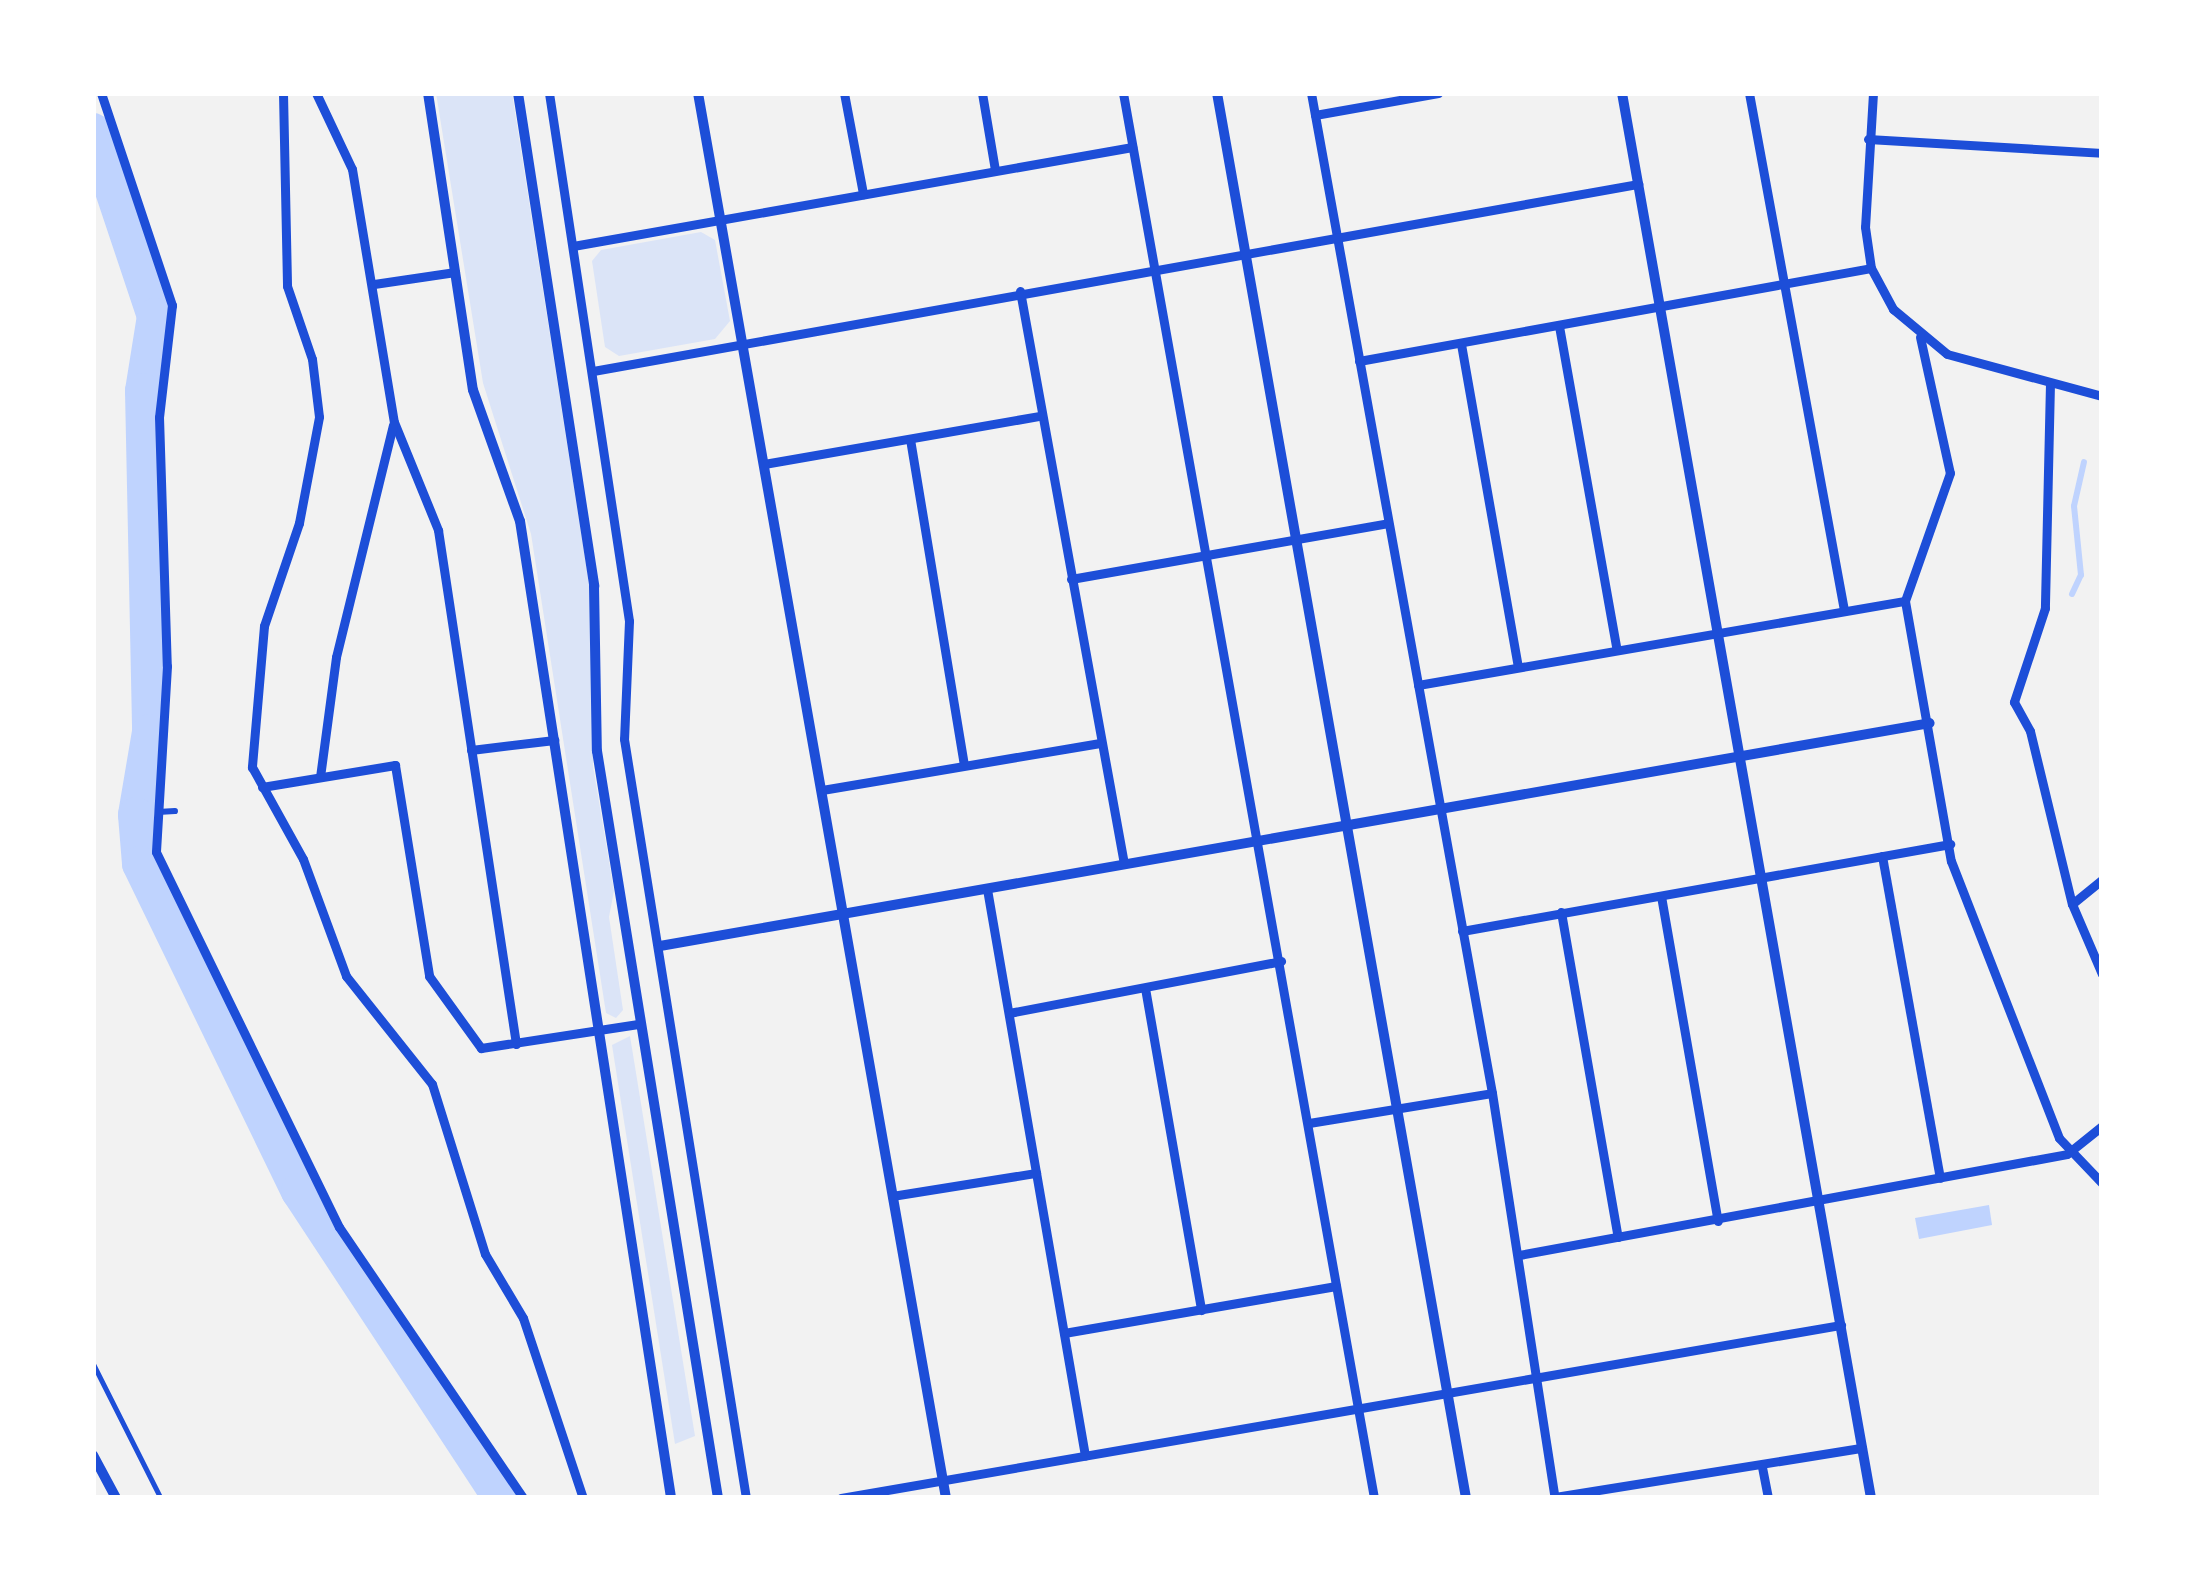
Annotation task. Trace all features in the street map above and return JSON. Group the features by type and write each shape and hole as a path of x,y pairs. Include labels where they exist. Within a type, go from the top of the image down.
{"street":[{"path":"101,93 172,305 159,404 167,666 154,812 170,890 311,1178 523,1498"},
{"path":"283,93 287,286 312,359 319,417 299,523 264,626 252,767 260,792 303,859 346,976 432,1084 477,1232 523,1318 583,1498"},
{"path":"316,93 352,169 394,422 438,530 515,1044"},
{"path":"428,93 473,390 520,520 671,1498"},
{"path":"518,93 594,586 597,751 718,1498"},
{"path":"549,93 628,621 624,739 661,946 746,1498"},
{"path":"698,93 946,1498"},
{"path":"844,93 863,194"},
{"path":"982,93 995,170"},
{"path":"1123,93 1374,1498"},
{"path":"1217,93 1352,824 1466,1498"},
{"path":"1312,93 1492,1093 1555,1498 1862,1448"},
{"path":"1316,115 1438,93"},
{"path":"1622,93 1871,1498"},
{"path":"1749,93 1844,610"},
{"path":"1873,93 1868,139 1871,268 1920,337 1950,473 1905,601 1950,844 2067,1154 2102,1183"},
{"path":"1868,139 2102,153"},
{"path":"573,246 1132,147"},
{"path":"592,371 743,339 1638,184"},
{"path":"1359,361 1871,268"},
{"path":"374,284 455,272"},
{"path":"1020,291 1124,864"},
{"path":"1559,326 1618,650"},
{"path":"1920,337 1979,367 2102,396"},
{"path":"1461,344 1518,667"},
{"path":"2050,383 2044,608 2014,702 2030,731 2072,904 2102,974"},
{"path":"764,464 1040,416"},
{"path":"320,777 336,657 394,422"},
{"path":"910,440 964,764"},
{"path":"1071,579 1388,523"},
{"path":"1418,685 1905,601"},
{"path":"661,946 1930,723"},
{"path":"471,750 554,740"},
{"path":"822,790 1100,743"},
{"path":"260,792 394,765 429,976 481,1048 638,1024"},
{"path":"154,812 175,812"},
{"path":"1462,931 1950,844"},
{"path":"1882,856 1940,1178"},
{"path":"2072,904 2102,880"},
{"path":"987,889 1085,1456"},
{"path":"1660,896 1718,1220"},
{"path":"1561,912 1618,1237"},
{"path":"1009,1013 1281,962"},
{"path":"1144,988 1202,1310"},
{"path":"1309,1123 1492,1093"},
{"path":"1519,1255 2067,1154 2102,1126"},
{"path":"892,1196 1036,1173"},
{"path":"1064,1334 1336,1286"},
{"path":"841,1498 1452,1394 1535,1374 1841,1325"},
{"path":"93,1455 116,1498"},
{"path":"1762,1467 1768,1498"}],"lane":[{"path":"93,1363 161,1498"}],"shaded area":[{"path":"436,93 512,93 593,609 593,766 614,891 609,917 623,1010 616,1018 606,1013 531,534 483,383"},
{"path":"701,232 715,240 730,321 715,339 619,356 605,347 592,261 601,250"},
{"path":"630,1036 695,1436 675,1444 612,1045"}],"water":[{"path":"1989,1205 1992,1225 1919,1239 1915,1218"}],"waterway":[{"path":"93,131 155,316 143,391 150,732 136,815 140,864 299,1191 501,1498"},
{"path":"2072,594 2081,575 2074,506 2084,462"}]}
